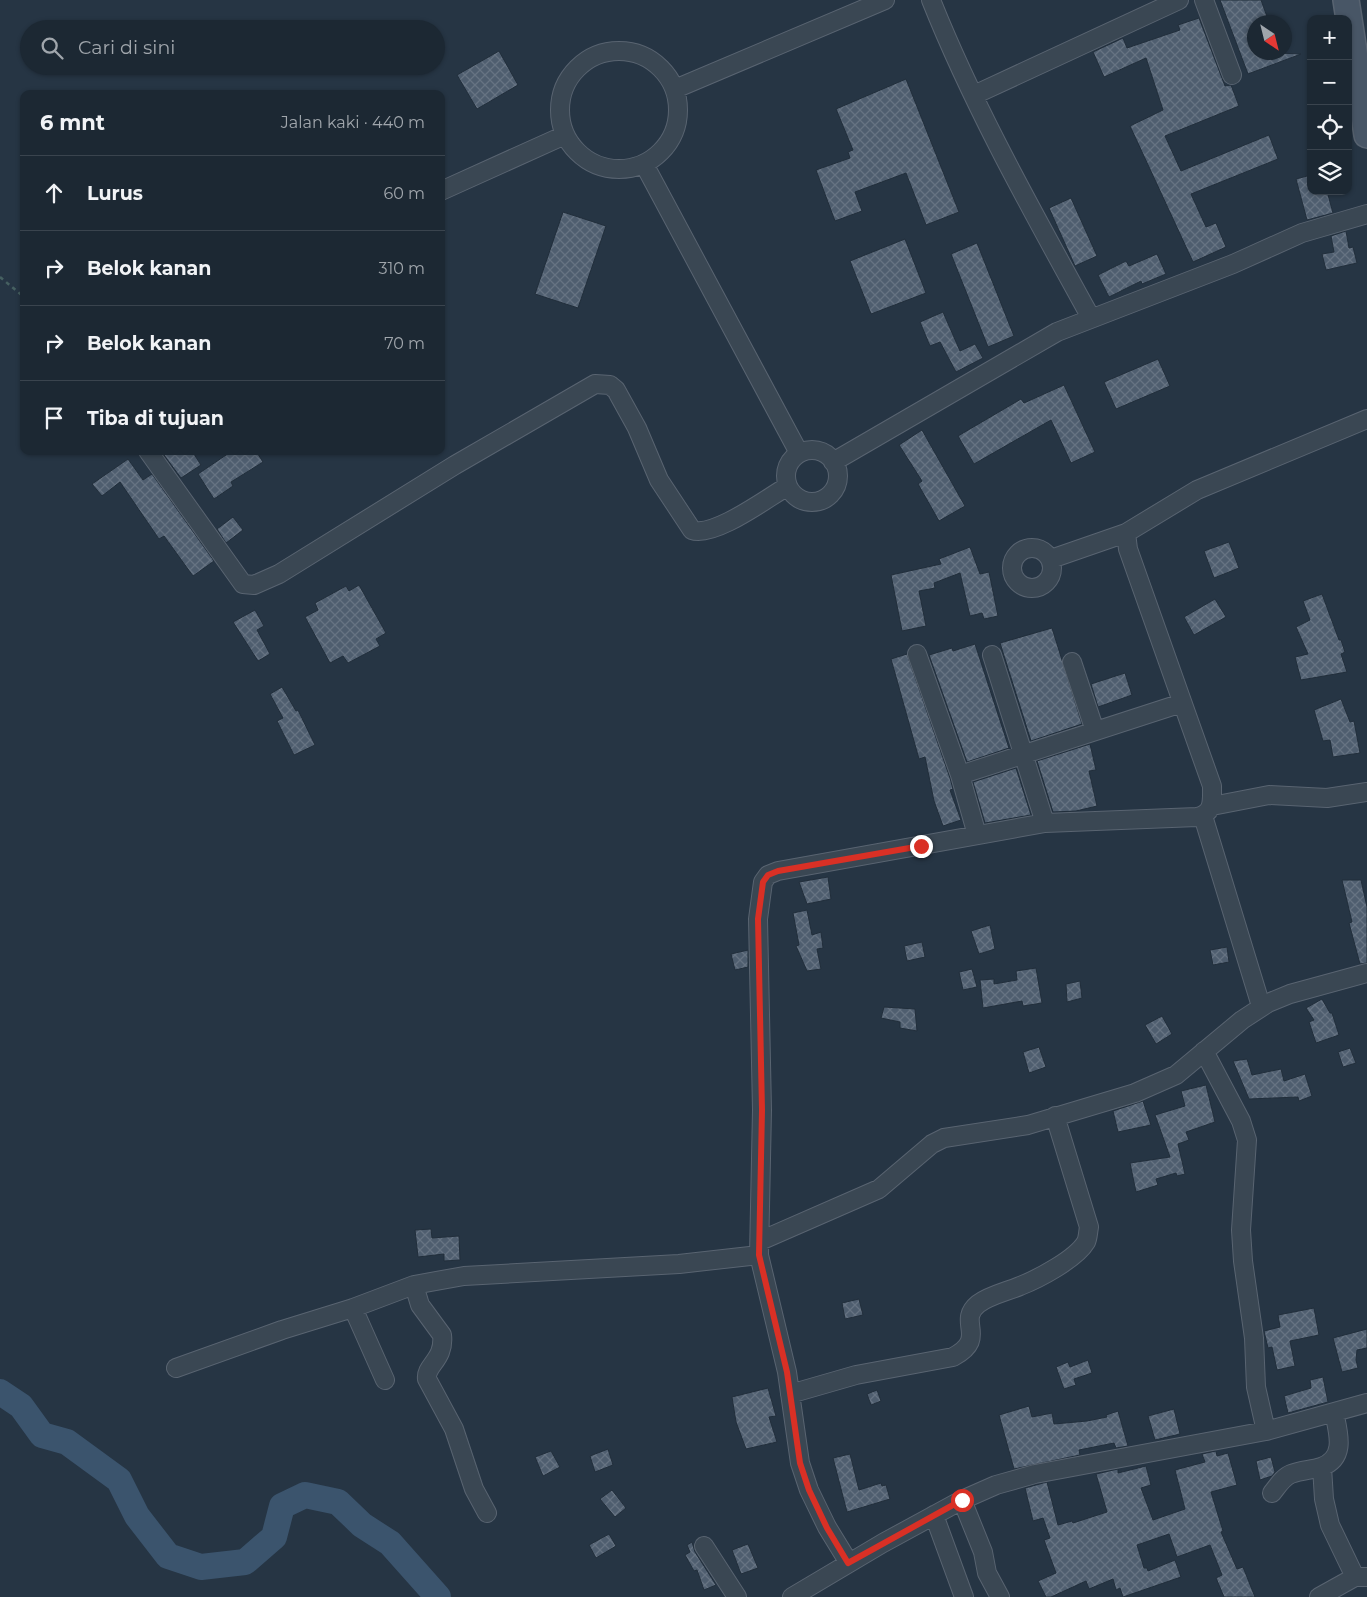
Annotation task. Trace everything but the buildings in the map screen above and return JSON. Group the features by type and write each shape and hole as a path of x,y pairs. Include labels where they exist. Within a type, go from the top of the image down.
{"main road":[{"path":"1346,0 1366,127"}],"street":[{"path":"675,89 885,0"},
{"path":"931,0 974,95 1025,197 1090,318"},
{"path":"974,95 1179,0"},
{"path":"1204,0 1232,75"},
{"path":"618,51 641,55 660,67 675,89 679,108 675,131 662,151 644,164 621,170 598,166 578,154 565,135 560,112 564,89 576,70 595,56 618,51"},
{"path":"445,189 565,135"},
{"path":"644,164 799,454"},
{"path":"833,462 1048,337 1090,318 1233,264 1302,232 1367,214"},
{"path":"151,455 243,584 249,585 263,583 307,558 455,465 595,384 610,385 616,390 637,428 659,480 692,530 698,532 721,525 788,486"},
{"path":"1051,559 1126,533 1197,490 1367,420"},
{"path":"808,450 818,451 827,455 833,462 836,468 837,482 824,498 817,501 803,500 792,492 788,486 787,468 792,459 799,454 808,450"},
{"path":"1126,533 1128,549 1212,786 1208,811 1261,1006"},
{"path":"917,654 960,775 977,835"},
{"path":"992,655 1045,823"},
{"path":"1072,662 1095,730"},
{"path":"960,775 1025,756 1095,730 1182,703"},
{"path":"848,1563 827,1528 809,1490 800,1463 787,1372 759,1248 762,1110 758,919 763,882 768,875 778,871 1045,823 1208,811 1269,795 1326,798 1367,792"},
{"path":"176,1368 282,1330 353,1308 414,1285 464,1276 679,1264 759,1248 879,1189 932,1144 944,1138 967,1133 1012,1128 1135,1093 1176,1075 1261,1006 1290,994 1367,973"},
{"path":"1204,1051 1241,1121 1247,1140 1242,1230 1243,1262 1254,1338 1256,1386 1266,1431"},
{"path":"790,1394 856,1375 958,1354 970,1344 972,1336 969,1318 972,1310 978,1304 992,1296 1041,1276 1076,1252 1087,1241 1089,1227 1055,1116"},
{"path":"414,1285 420,1305 442,1335 441,1355 426,1373 426,1379 454,1430 474,1489 487,1513"},
{"path":"353,1308 385,1380"},
{"path":"792,1597 934,1515 996,1485 1036,1474 1266,1431 1367,1403"},
{"path":"1272,1494 1289,1474 1322,1466 1334,1459 1339,1448 1334,1412"},
{"path":"1320,1597 1361,1577 1330,1525 1324,1499 1322,1466"},
{"path":"962,1500 983,1552 988,1573 1000,1597"},
{"path":"934,1515 964,1597"},
{"path":"704,1546 737,1597"}],"path":[{"path":"0,277 20,294"}],"waterway":[{"path":"0,1392 21,1406 42,1435 67,1442 119,1480 137,1516 168,1556 201,1567 245,1562 274,1537 282,1506 305,1495 338,1502 362,1525 390,1543 438,1597"}],"route":[{"path":"921,846 778,871 768,875 763,882 760,891 758,919 762,1110 759,1255 787,1372 800,1463 809,1490 827,1528 848,1563 962,1500"}]}
